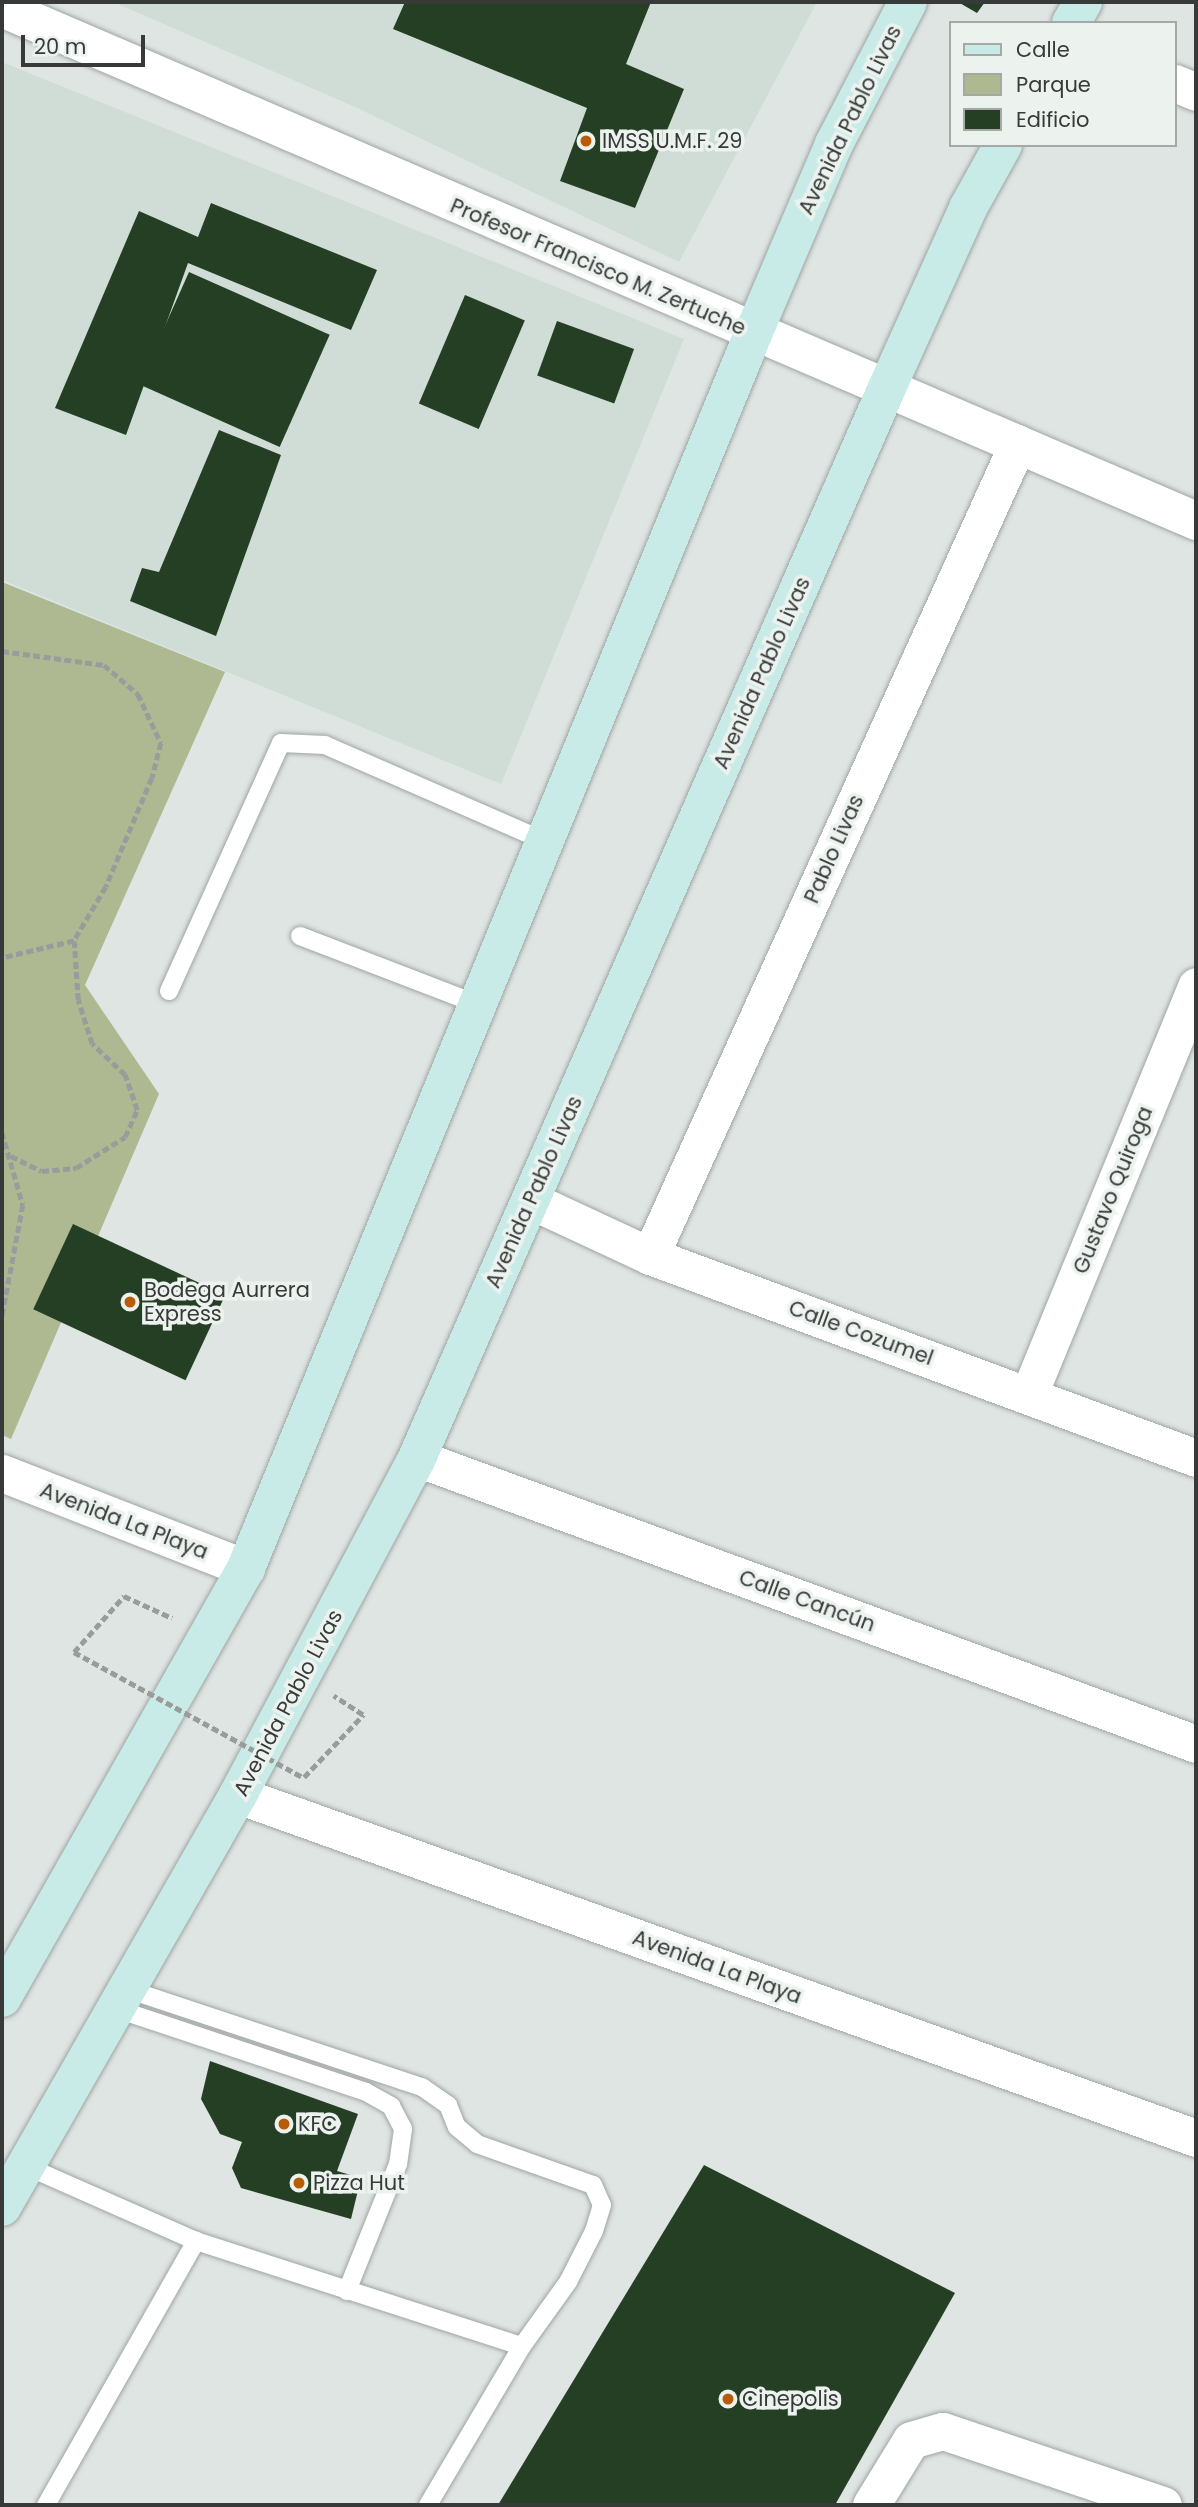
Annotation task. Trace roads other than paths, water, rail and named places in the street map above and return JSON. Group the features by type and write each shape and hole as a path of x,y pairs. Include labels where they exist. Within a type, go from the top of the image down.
{"main road":[{"name":"Avenida Pablo Livas","path":"2,1998 246,1568 753,334 834,144 908,2"},
{"path":"1073,21 1083,2"},
{"name":"Avenida Pablo Livas","path":"2,2207 124,1999 238,1795 417,1458 886,390 968,208 1002,147"}],"street":[{"name":"Profesor Francisco M. Zertuche","path":"2,8 753,334 1018,443 1196,521"},
{"path":"1177,84 1196,92"},
{"name":"Pablo Livas","path":"650,1256 1018,443"},
{"name":"Gustavo Quiroga","path":"1030,1394 1196,986"},
{"name":"Calle Cozumel","path":"530,1200 650,1256 1030,1394 1196,1458"},
{"name":"Calle Cancún","path":"417,1458 1196,1744"},
{"name":"Avenida La Playa","path":"2,1473 246,1568"},
{"name":"Avenida La Playa","path":"238,1795 1196,2138"},
{"path":"872,2505 911,2440 926,2432 960,2435 1163,2505"}],"lane":[{"path":"169,991 281,743 325,745 545,841"},
{"path":"300,936 477,1004"},
{"path":"124,1999 366,2092 391,2106 403,2129 398,2164 347,2291"},
{"path":"124,1999 422,2087 448,2105 457,2127 477,2144 593,2185 602,2205 594,2231 568,2282 522,2347 428,2505"},
{"path":"26,2166 196,2241 522,2347"},
{"path":"46,2505 196,2241"}],"place":[{"name":"IMSS U.M.F. 29","path":"586,141"},
{"name":"Bodega Aurrera Express","path":"130,1302"},
{"name":"KFC","path":"284,2124"},
{"name":"Pizza Hut","path":"299,2183"},
{"name":"Cinepolis","path":"728,2399"}]}
